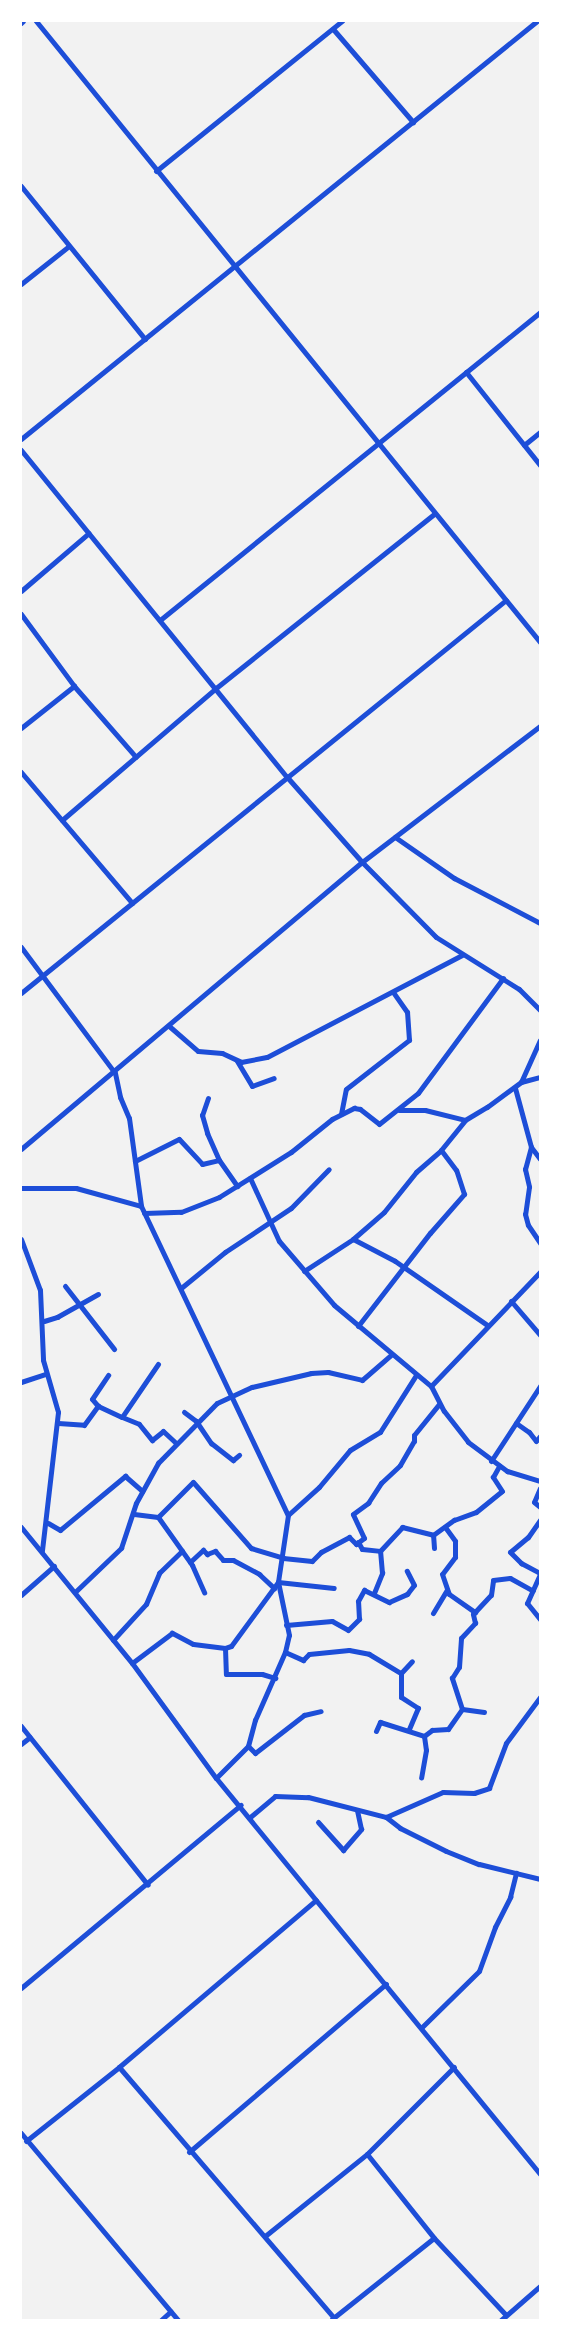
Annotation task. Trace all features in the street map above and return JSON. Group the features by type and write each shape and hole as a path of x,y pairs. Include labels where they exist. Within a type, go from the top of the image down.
{"street":[{"path":"36,21 434,514 540,642"},
{"path":"156,171 342,21"},
{"path":"21,439 538,21"},
{"path":"333,28 413,122"},
{"path":"21,186 144,339"},
{"path":"21,284 69,246"},
{"path":"160,620 540,312"},
{"path":"466,372 540,465"},
{"path":"524,445 540,432"},
{"path":"21,450 287,777 362,862 419,922 462,955 504,978 527,995 540,1010"},
{"path":"62,820 216,688 434,514"},
{"path":"21,591 89,533"},
{"path":"21,993 506,600"},
{"path":"21,614 74,686 136,757"},
{"path":"21,728 74,686"},
{"path":"21,1149 115,1073 362,862 540,726"},
{"path":"21,772 132,903"},
{"path":"395,837 454,878 540,923"},
{"path":"21,947 44,975 115,1073 129,1118 141,1206 181,1288 229,1396 265,1464 288,1515 278,1582 236,1641 225,1648 193,1644 172,1633 132,1663"},
{"path":"236,1061 272,1055 462,955"},
{"path":"144,1213 181,1212 237,1186 341,1114 358,1108 379,1124 418,1093 504,978"},
{"path":"341,1114 346,1089 409,1040 407,1012 393,992"},
{"path":"169,1026 193,1049 222,1052 236,1061 252,1086 274,1078"},
{"path":"304,1271 353,1239 384,1212 416,1172 440,1150 465,1120 515,1088 521,1082 540,1040"},
{"path":"521,1082 540,1077"},
{"path":"515,1088 531,1147 540,1159"},
{"path":"208,1098 202,1115 219,1160 237,1186"},
{"path":"399,1110 425,1110 465,1120"},
{"path":"135,1161 179,1139 202,1164 219,1160"},
{"path":"531,1147 525,1170 528,1187 525,1214 530,1230 540,1243"},
{"path":"358,1326 464,1194 456,1170 440,1150"},
{"path":"181,1288 225,1252 270,1224 313,1189 329,1169"},
{"path":"250,1178 270,1224 284,1247 304,1271 358,1326 431,1386 439,1404 464,1437 499,1466 540,1481"},
{"path":"21,1188 76,1188 141,1206"},
{"path":"21,1239 40,1290 44,1321 46,1374 56,1399 58,1423 49,1479 48,1523 42,1551"},
{"path":"353,1239 404,1268 487,1325"},
{"path":"431,1386 487,1325 540,1272"},
{"path":"65,1286 114,1349"},
{"path":"44,1321 98,1294"},
{"path":"511,1301 540,1335"},
{"path":"75,1592 121,1548 142,1491 158,1462 196,1421 229,1396 271,1381 311,1373 328,1372 362,1380 391,1355"},
{"path":"122,1417 158,1364"},
{"path":"21,1382 46,1374"},
{"path":"108,1375 92,1399 98,1406 138,1424 152,1440 163,1431 176,1443"},
{"path":"288,1515 319,1487 350,1450 380,1432 416,1375"},
{"path":"491,1461 540,1386"},
{"path":"158,1517 193,1482 251,1548 283,1558 312,1561 321,1552 349,1537 356,1544 364,1538 353,1514 368,1503 381,1483 400,1465 414,1441 414,1435 439,1404"},
{"path":"58,1423 84,1426 98,1406"},
{"path":"184,1412 196,1421 211,1443 233,1460 239,1455"},
{"path":"516,1424 529,1432 536,1441 540,1436"},
{"path":"374,1593 382,1573 380,1551 402,1528 433,1534 476,1512 502,1491 493,1477 499,1466"},
{"path":"48,1523 60,1530 125,1476 142,1491"},
{"path":"540,1488 534,1502 540,1507"},
{"path":"134,1514 158,1517 190,1562 204,1592"},
{"path":"540,1520 528,1537 510,1552 521,1563 540,1574 527,1603 540,1619"},
{"path":"21,1527 132,1663 216,1778 241,1805 249,1818 422,2027 540,2174"},
{"path":"445,1527 455,1541 455,1557 442,1574 447,1590 449,1594 474,1612 475,1624 461,1638 459,1667 452,1678 462,1709"},
{"path":"433,1534 434,1548"},
{"path":"358,1542 362,1549 380,1551"},
{"path":"113,1640 146,1604 159,1573 182,1550"},
{"path":"190,1562 203,1550 207,1554 215,1551 223,1560 233,1560 259,1574 274,1588"},
{"path":"21,1595 54,1566"},
{"path":"286,1625 332,1621 348,1630 360,1619 358,1600 364,1590 374,1593 389,1602 407,1594 414,1585 407,1571"},
{"path":"474,1612 491,1595 492,1580 510,1578 533,1591"},
{"path":"278,1582 334,1588"},
{"path":"216,1778 248,1746 255,1720 285,1652 289,1634 278,1582"},
{"path":"433,1613 447,1590"},
{"path":"225,1648 226,1674 262,1674 275,1678"},
{"path":"285,1652 303,1660 309,1654 349,1650 369,1654 401,1673"},
{"path":"409,1729 418,1708 401,1697 401,1673 412,1661"},
{"path":"386,1818 443,1792 474,1793 489,1788 506,1743 540,1696"},
{"path":"462,1709 484,1712"},
{"path":"424,1736 432,1730 448,1729 462,1709"},
{"path":"248,1746 256,1753 304,1715 321,1711"},
{"path":"376,1731 380,1722 409,1729 424,1736"},
{"path":"21,1726 148,1886"},
{"path":"421,1778 426,1750 424,1736"},
{"path":"21,1744 30,1737"},
{"path":"249,1818 270,1798 283,1794 386,1818 446,1851 540,1879"},
{"path":"21,1988 148,1886 241,1805"},
{"path":"318,1822 343,1850 360,1829 357,1810"},
{"path":"422,2027 479,1971 494,1927 510,1897 516,1873"},
{"path":"26,2141 119,2067 316,1900"},
{"path":"189,2152 386,1984"},
{"path":"119,2067 189,2152 265,2236 333,2319 434,2238"},
{"path":"265,2236 367,2154 454,2067"},
{"path":"21,2133 178,2320"},
{"path":"367,2154 434,2238 506,2315"},
{"path":"535,2167 540,2163"},
{"path":"501,2320 540,2286"},
{"path":"161,2320 171,2311"}]}
